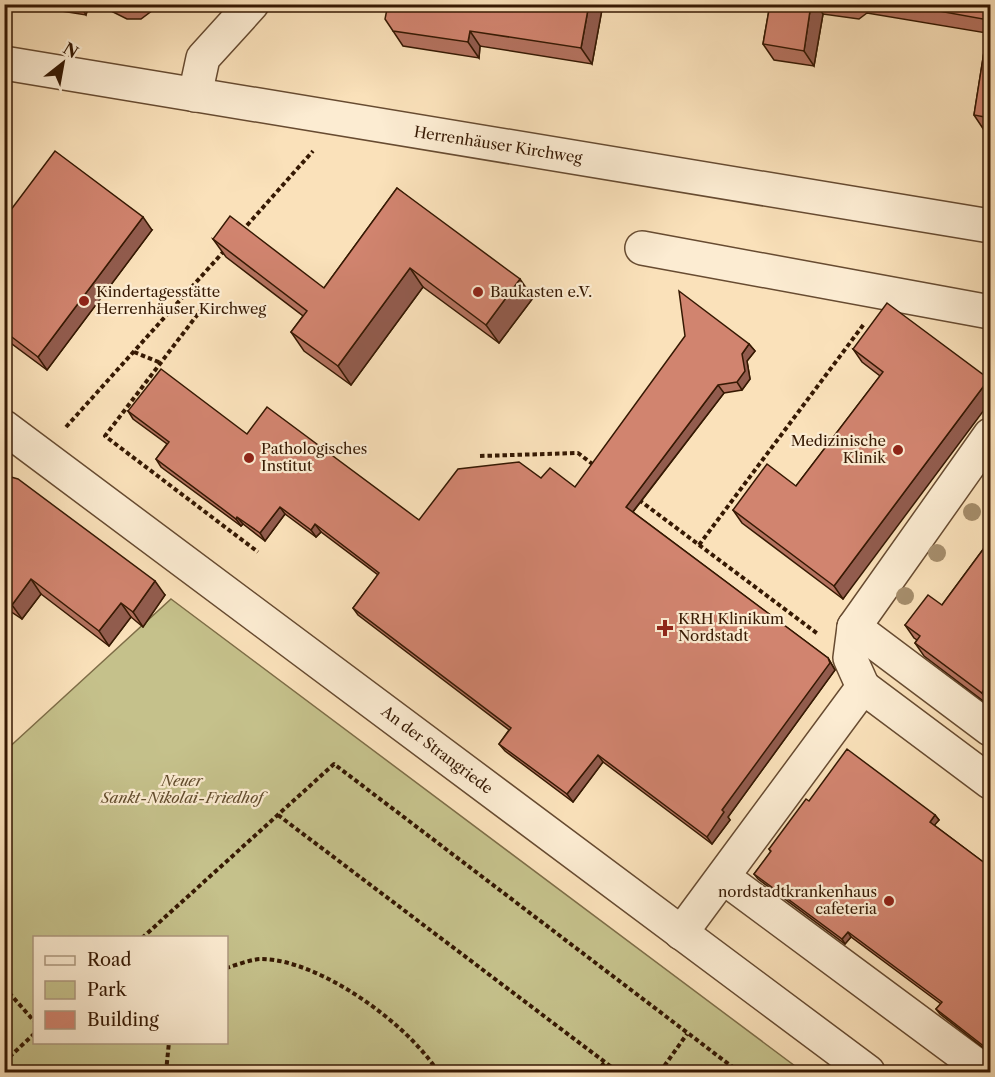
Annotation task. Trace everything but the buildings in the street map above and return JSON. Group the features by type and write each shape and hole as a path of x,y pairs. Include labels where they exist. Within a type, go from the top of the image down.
{"street":[{"path":"195,95 203,58 252,4"},
{"name":"Herrenhäuser Kirchweg","path":"4,63 990,226"},
{"path":"642,249 990,312"},
{"name":"An der Strangriede","path":"4,427 868,1072"},
{"path":"681,933 723,877 990,435"},
{"path":"856,657 990,729"},
{"path":"856,657 990,782"},
{"path":"723,877 986,1072"}],"path":[{"path":"234,240 342,119"},
{"path":"42,455 226,248"},
{"path":"699,545 887,292"},
{"path":"207,302 105,436 258,552"},
{"path":"134,352 161,363"},
{"path":"480,456 578,453 597,467"},
{"path":"634,496 856,657"},
{"path":"144,936 334,764 739,1072"},
{"path":"278,815 618,1072"},
{"path":"228,967 261,959 314,971 355,995 398,1025 438,1072"},
{"path":"4,987 33,1020"},
{"path":"660,1072 687,1034"},
{"path":"4,1062 33,1035"},
{"path":"166,1072 169,1044"},
{"path":"530,1072 598,1071 604,1062"}],"green space":[{"name":"Neuer Sankt-Nikolai-Friedhof","path":"171,599 803,1072 5,1072 5,751"}],"place":[{"name":"Baukasten e.V.","path":"478,292"},
{"name":"Kindertagesstätte Herrenhäuser Kirchweg","path":"84,301"},
{"name":"Medizinische Klinik","path":"898,450"},
{"name":"Pathologisches Institut","path":"249,458"},
{"name":"KRH Klinikum Nordstadt","path":"665,628"},
{"name":"nordstadtkrankenhaus cafeteria","path":"889,901"}]}
